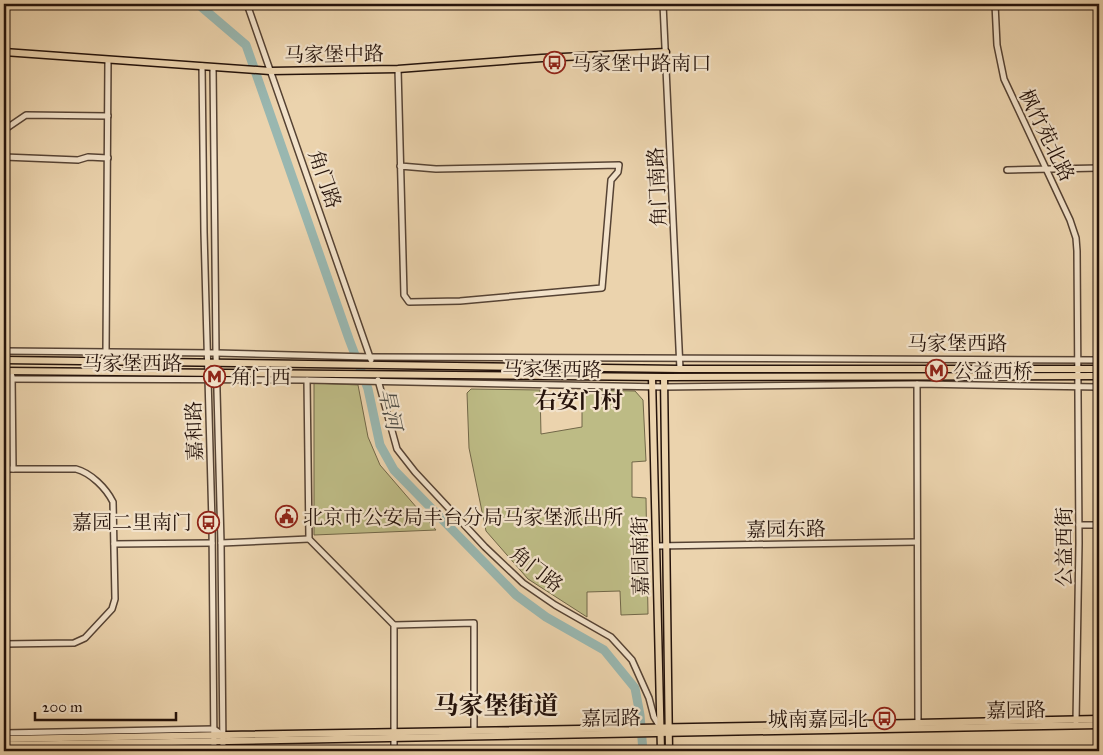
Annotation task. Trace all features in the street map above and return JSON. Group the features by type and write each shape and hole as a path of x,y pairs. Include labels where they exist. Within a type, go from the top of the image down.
{"main road":[{"name":"马家堡中路","path":"4,52 268,71 398,69 542,58 666,52"},
{"name":"马家堡西路","path":"4,360 680,369 1099,369"},
{"name":"马家堡西路","path":"4,371 208,377 351,373 652,377 1099,376"},
{"name":"嘉园南街","path":"652,377 656,546 657,730"},
{"name":"嘉园南街","path":"664,377 669,730"},
{"name":"嘉园路","path":"394,735 474,730 669,730 1076,722 1099,718"},
{"name":"嘉园路","path":"669,730 918,723 1076,722 1099,725"},
{"name":"嘉园路","path":"214,741 223,738 627,730"},
{"name":"角门路","path":"657,730 661,751"},
{"path":"669,730 669,751"},
{"path":"4,739 214,741"},
{"path":"4,745 214,741"}],"street":[{"name":"角门路","path":"247,4 268,71 371,365"},
{"name":"角门南路","path":"664,4 680,369"},
{"name":"枫竹苑北路","path":"995,4 997,45 1004,79 1070,220 1076,238 1078,267 1077,368"},
{"path":"106,352 108,60"},
{"name":"嘉和路","path":"202,66 212,543 214,741"},
{"name":"嘉和路","path":"213,67 216,377 222,543 223,751"},
{"path":"398,69 400,166 404,295 409,302 460,301 602,288 612,180 618,172 619,166 436,169 400,166"},
{"path":"4,130 26,115 108,116"},
{"path":"4,157 78,160 88,157 108,158"},
{"path":"1007,170 1099,168"},
{"name":"马家堡西路","path":"4,351 216,353 347,357 1099,360"},
{"name":"公益西街","path":"1076,722 1079,526 1077,368"},
{"path":"12,371 13,469"},
{"name":"角门路","path":"374,373 397,449 485,547 523,583 555,605 611,637 632,660 649,698 657,730"},
{"name":"马家堡西路","path":"4,379 208,377"},
{"name":"马家堡西路","path":"216,377 353,382 652,387 917,384 1099,387"},
{"path":"308,380 309,539 394,625 394,751"},
{"path":"917,384 918,723"},
{"path":"4,469 76,469 85,472 109,494 113,502 115,599 112,609 85,638 74,643 4,644"},
{"path":"1079,526 1099,525"},
{"path":"222,543 309,539"},
{"name":"嘉园东路","path":"656,546 917,542"},
{"path":"114,544 212,543"},
{"path":"394,625 474,623 474,730"},
{"path":"4,733 214,741"},
{"path":"4,751 214,741"}],"shaded area":[{"path":"314,383 358,385 368,437 380,465 436,530 314,535"},
{"path":"471,389 540,390 541,434 582,427 582,390 635,391 643,400 646,461 632,462 632,497 646,498 648,614 621,615 620,591 587,592 587,617 528,579 486,531 469,448 467,393"}],"waterway":[{"name":"旱河","path":"198,4 246,45 368,389 380,445 394,470 516,595 546,617 604,650 635,688 640,715 643,751"}],"place":[{"name":"马家堡中路南口","path":"555,63"},
{"name":"公益西桥","path":"937,371"},
{"name":"角门西","path":"215,377"},
{"name":"北京市公安局丰台分局马家堡派出所","path":"287,517"},
{"name":"嘉园二里南门","path":"208,522"},
{"name":"城南嘉园北","path":"884,719"}],"district":[{"name":"右安门村","path":"579,400"},
{"name":"马家堡街道","path":"496,705"}]}
